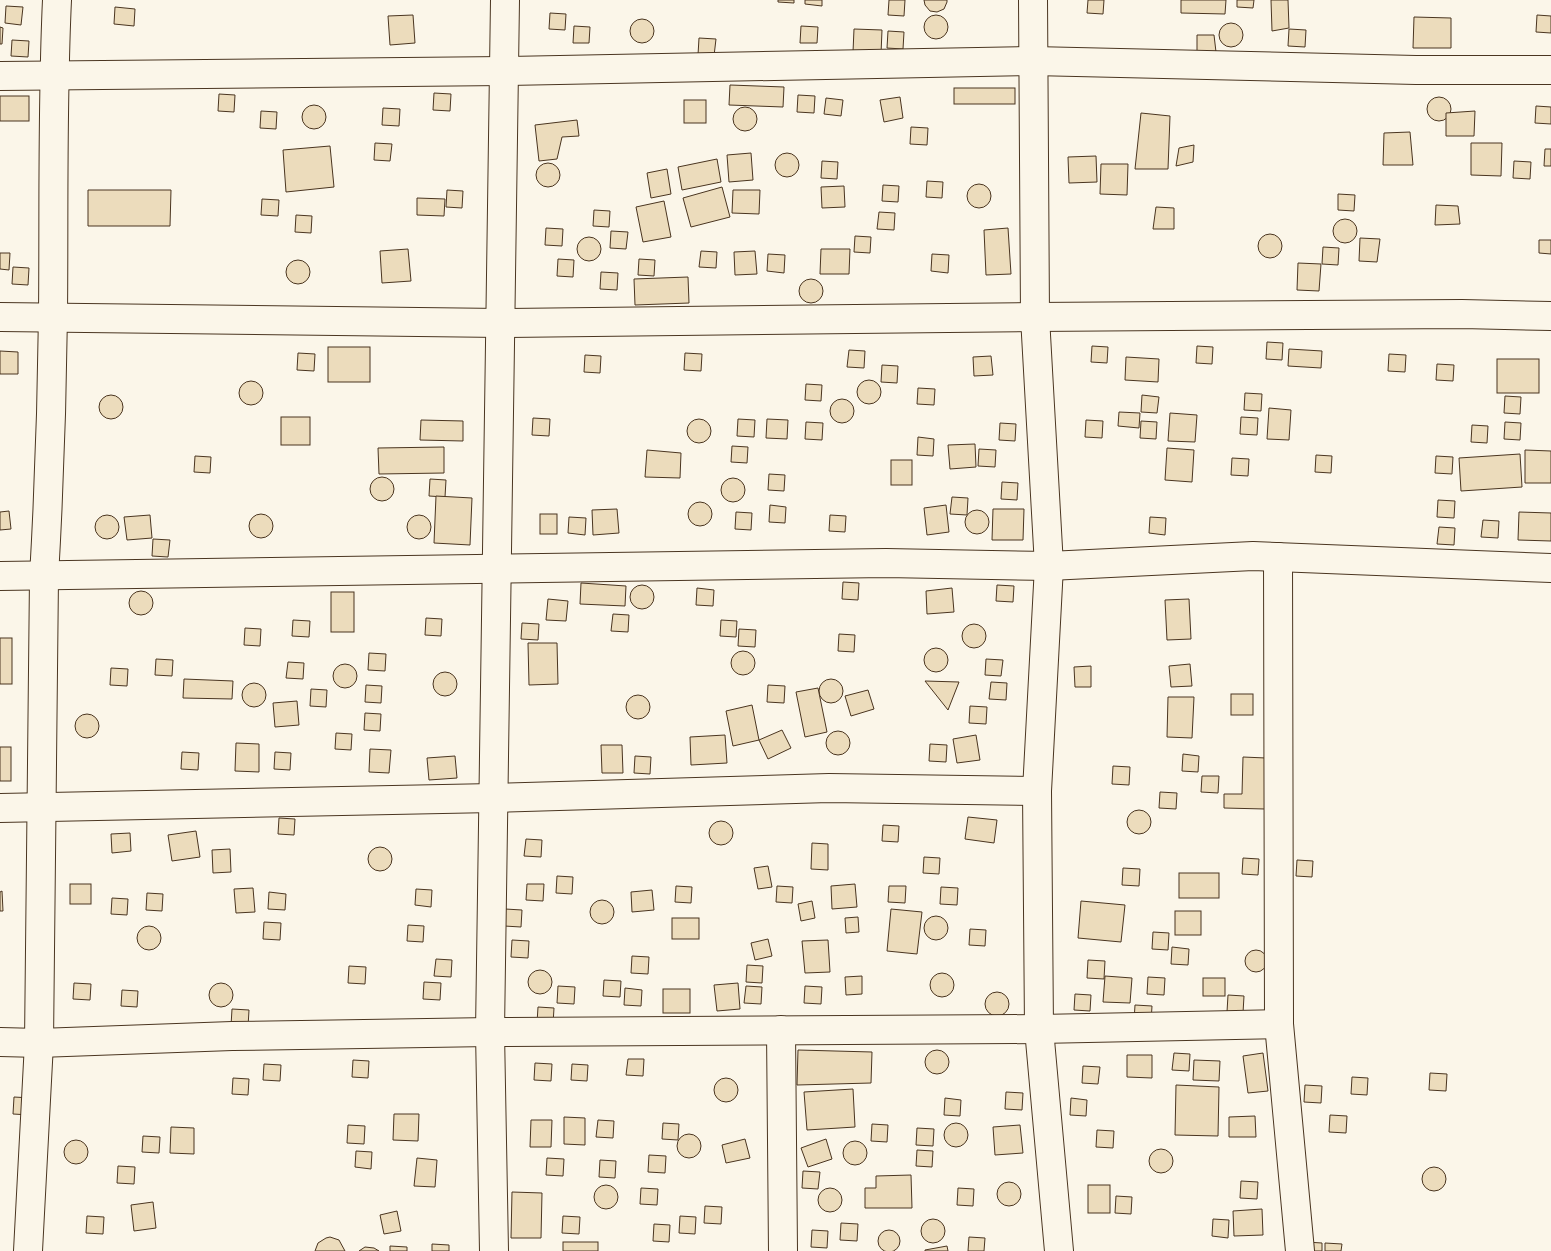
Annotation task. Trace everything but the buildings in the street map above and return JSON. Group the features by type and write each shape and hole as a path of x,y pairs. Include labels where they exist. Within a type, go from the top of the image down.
{"street":[{"path":"28,1251 39,1043 44,576 48,508 53,317 53,76 57,0"},
{"path":"494,1251 490,1032 505,0"},
{"path":"1033,0 1035,317 1049,566 1037,791 1039,1030 1058,1251"},
{"path":"0,76 504,71 1033,61 1406,70 1551,70"},
{"path":"0,317 501,323 1462,314 1551,316"},
{"path":"0,576 886,563 1049,566 1253,556 1551,568"},
{"path":"1278,557 1279,1024 1300,1251"},
{"path":"0,808 494,798 829,788 1037,791"},
{"path":"0,1042 39,1043 242,1036 490,1032 1039,1030 1279,1024"},
{"path":"781,1030 783,1251"}]}
